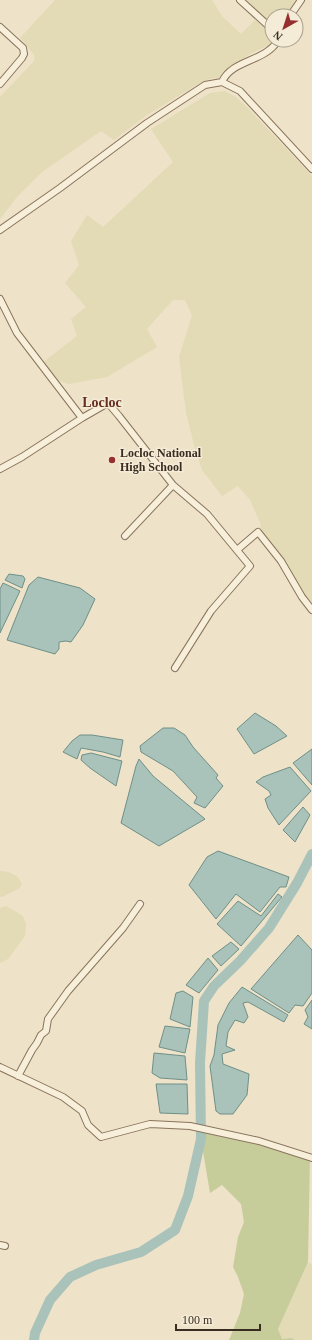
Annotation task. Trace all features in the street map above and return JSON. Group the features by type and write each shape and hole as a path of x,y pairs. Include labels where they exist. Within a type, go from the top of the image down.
{"street":[{"path":"240,0 264,22"},
{"path":"0,27 23,48 24,54 0,84"},
{"path":"222,82 225,75 233,68 272,48"},
{"path":"0,230 60,188 147,123 205,85 222,82 240,91 312,169"},
{"path":"0,299 17,333 82,418"},
{"path":"0,469 22,457 82,418 108,404 173,485 207,514 250,566 211,611 175,668"},
{"path":"125,536 173,485"},
{"path":"237,550 258,532 281,561 302,597 312,610"},
{"path":"18,1076 40,1035 46,1031 48,1018 68,991 123,928 140,904"},
{"path":"0,1067 64,1097 82,1111 88,1125 100,1137 150,1124 190,1126 259,1141 312,1158"}],"shaded area":[{"path":"55,0 212,0 222,16 241,34 256,19 264,26 264,47 250,54 227,70 221,79 214,78 203,81 147,115 114,140 101,131 42,172 17,197 0,219 0,97 34,61 35,56 20,38"},
{"path":"246,0 297,0 291,8 264,8 264,17"},
{"path":"225,91 236,97 246,106 312,176 312,610 258,532 261,525 250,500 238,486 222,496 202,470 186,413 179,357 192,315 185,300 173,300 147,329 157,347 107,377 69,384 55,380 42,363 77,336 71,319 86,307 65,283 79,265 71,241 87,215 103,227 173,162 151,129 210,93"},
{"path":"0,871 8,872 17,876 22,884 20,888 0,897"},
{"path":"6,906 23,916 26,925 25,936 8,959 0,963 0,908"},
{"path":"308,1262 312,1264 312,1340 295,1340 291,1338 282,1339 278,1329"}],"green space":[{"path":"201,1131 218,1132 310,1158 308,1262 278,1329 282,1339 291,1338 295,1340 229,1340 240,1313 244,1294 233,1267 238,1237 244,1222 241,1204 222,1185 210,1193"}],"water":[{"path":"9,574 23,576 25,579 22,588 5,580"},
{"path":"38,577 80,588 95,599 83,625 71,642 59,642 59,649 55,654 7,640 29,585"},
{"path":"3,583 20,591 0,633 0,589"},
{"path":"255,713 276,726 287,736 254,754 237,729"},
{"path":"163,728 174,728 185,735 193,747 218,775 216,778 223,786 205,808 194,803 197,797 173,771 141,752 140,746"},
{"path":"80,735 92,735 123,740 120,757 81,748 77,759 63,752 72,741"},
{"path":"312,749 312,785 293,763"},
{"path":"91,753 122,761 116,786 81,760 82,755"},
{"path":"139,759 153,776 205,819 159,846 121,823"},
{"path":"290,767 311,791 279,825 268,808 265,799 271,795 269,791 256,782 263,777"},
{"path":"303,807 310,815 295,842 283,830"},
{"path":"218,851 289,877 286,887 280,887 260,912 236,894 216,919 189,885 207,857"},
{"path":"278,894 282,897 241,946 217,924 238,901 261,916"},
{"path":"298,935 312,950 312,993 303,1006 295,1005 289,1013 251,989"},
{"path":"231,942 239,949 221,966 212,956"},
{"path":"208,958 218,970 199,993 186,985"},
{"path":"242,987 288,1015 284,1022 248,1002 243,1003 248,1017 244,1023 235,1020 228,1032 226,1046 235,1050 222,1054 223,1064 249,1074 247,1095 233,1114 220,1114 216,1111 210,1066 214,1055 218,1025 229,1003"},
{"path":"183,991 193,997 190,1027 170,1019 176,993"},
{"path":"312,1000 312,1029 304,1024 308,1017 305,1010"},
{"path":"165,1026 190,1029 185,1053 159,1047"},
{"path":"154,1053 185,1056 187,1080 160,1078 152,1073"},
{"path":"156,1084 187,1084 188,1114 160,1113"}],"waterway":[{"path":"34,1340 35,1333 50,1300 70,1277 96,1265 141,1252 175,1230 188,1196 201,1139 200,1063 204,1001 214,986 240,961 269,928 297,883 312,854"}],"place":[{"name":"Locloc National High School","path":"112,460"}],"district":[{"name":"Locloc","path":"102,402"}]}
